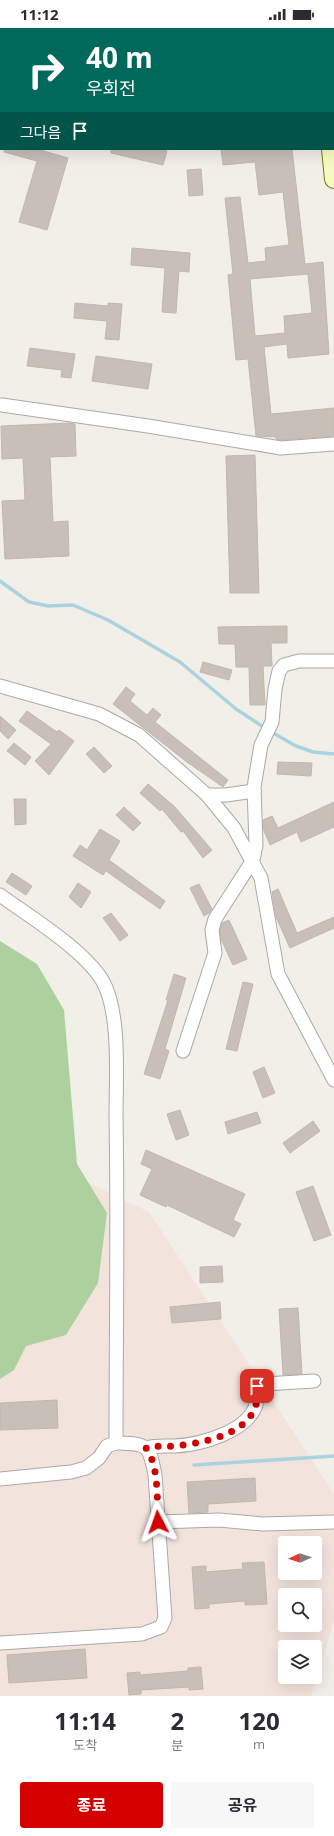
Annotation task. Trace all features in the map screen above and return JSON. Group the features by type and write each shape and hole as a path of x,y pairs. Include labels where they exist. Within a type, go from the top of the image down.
{"street":[{"path":"331,150 334,179"},
{"path":"2,405 148,426 281,448 334,444"},
{"path":"183,1051 215,953 212,930 215,919 252,860 256,845 254,791 261,745 272,722 275,689 279,671 284,665 298,661 334,661"},
{"path":"0,686 99,714 139,735 207,795 234,828 262,878 278,974 334,1080"},
{"path":"207,795 226,795 254,791"},
{"path":"0,895 75,950 102,979 111,1002 115,1044 117,1182 116,1443"},
{"path":"146,1448 155,1446 175,1446 197,1442 229,1432 243,1424 251,1415 256,1404 257,1386 265,1384 314,1381"},
{"path":"0,1479 71,1472 86,1468 99,1458 107,1446 116,1443 140,1444 146,1448 151,1454 155,1475 165,1618 161,1627 142,1634 0,1643"},
{"path":"158,1522 219,1520 263,1524 334,1522"}],"shaded area":[{"path":"89,1183 149,1212 334,1494 334,1621 322,1660 322,1640 278,1640 278,1684 315,1684 311,1696 0,1696 0,1258"}],"green space":[{"path":"0,941 37,964 64,1010 77,1164 107,1213 98,1283 66,1335 26,1346 14,1370 0,1379"}],"building":[{"path":"5,150 40,150 68,158 47,230 19,222 37,161 4,152"},
{"path":"111,150 167,151 163,165 111,153"},
{"path":"221,150 292,150 305,264 323,262 329,354 288,358 287,344 264,347 271,414 334,408 334,436 281,440 276,439 276,437 256,436 248,359 236,360 228,275 233,274 225,198 240,197 248,263 266,261 265,248 289,245 283,192 259,195 255,162 223,165","holes":["308,274 312,313 284,316 285,333 255,336 250,279"]},
{"path":"201,169 203,195 189,196 187,170"},
{"path":"132,248 190,253 189,272 179,271 176,313 162,312 165,268 131,265"},
{"path":"75,303 108,306 108,303 122,304 119,340 105,339 107,321 74,318"},
{"path":"30,348 75,354 71,378 61,377 62,370 27,366"},
{"path":"96,356 152,364 148,389 92,381"},
{"path":"75,424 76,456 50,457 53,522 68,521 69,556 5,559 2,501 25,500 23,458 2,459 1,426"},
{"path":"255,455 259,593 230,593 226,456"},
{"path":"287,626 287,643 271,643 272,666 263,666 265,705 250,705 249,667 236,667 235,644 219,644 218,627"},
{"path":"203,662 232,670 229,680 200,672"},
{"path":"126,687 135,694 130,701 147,715 153,708 161,715 155,722 228,780 223,787 187,762 113,704"},
{"path":"27,711 57,732 59,730 74,741 49,775 35,761 51,744 19,721"},
{"path":"0,716 16,730 8,739 0,731"},
{"path":"14,743 31,757 25,765 7,751"},
{"path":"94,747 112,766 104,773 86,754"},
{"path":"278,762 312,763 311,776 277,774"},
{"path":"148,784 174,806 212,850 203,858 183,831 181,832 162,809 160,811 140,793"},
{"path":"14,799 26,799 26,824 15,825"},
{"path":"334,802 334,827 301,842 297,832 270,845 264,831 263,820 272,816 278,828"},
{"path":"124,807 141,823 133,831 116,815"},
{"path":"100,829 120,841 109,860 165,901 160,909 106,871 103,875 73,856 80,845 87,850"},
{"path":"12,873 32,886 26,895 6,882"},
{"path":"78,883 91,892 81,908 69,897"},
{"path":"199,884 212,909 204,916 190,888"},
{"path":"278,889 297,933 334,917 334,928 290,948 276,917 272,892"},
{"path":"111,913 128,935 120,941 103,918"},
{"path":"229,920 247,959 233,965 221,939 220,931 222,923"},
{"path":"174,974 186,978 165,1049 169,1051 160,1079 144,1074 168,1000 166,1000"},
{"path":"243,982 253,984 237,1051 226,1049"},
{"path":"264,1067 275,1093 263,1098 253,1072"},
{"path":"180,1110 189,1135 176,1140 167,1114"},
{"path":"257,1112 261,1123 228,1134 225,1122"},
{"path":"313,1121 320,1131 290,1153 283,1143"},
{"path":"146,1150 245,1194 233,1220 241,1224 234,1237 167,1205 166,1207 140,1195 152,1169 141,1164"},
{"path":"313,1186 331,1235 314,1241 296,1192"},
{"path":"222,1266 223,1282 200,1283 200,1267"},
{"path":"220,1302 221,1319 172,1323 170,1307"},
{"path":"298,1308 302,1374 283,1375 279,1309"},
{"path":"57,1400 58,1428 0,1430 0,1403"},
{"path":"255,1478 256,1501 208,1504 208,1512 189,1513 187,1482"},
{"path":"264,1562 267,1604 245,1605 245,1601 209,1604 209,1608 195,1609 192,1567 206,1566 206,1572 243,1569 242,1563"},
{"path":"85,1649 87,1678 9,1683 7,1655"},
{"path":"201,1667 203,1689 189,1690 189,1687 141,1690 141,1694 129,1695 127,1673 140,1672 140,1675 188,1671 188,1668"}],"waterway":[{"path":"0,581 29,602 48,606 73,605 108,620 180,662 236,709 268,730 296,746 313,752 334,754"},
{"path":"194,1465 334,1456"}],"route":[{"path":"158,1522 155,1475 151,1454 146,1448 155,1446 175,1446 197,1442 229,1432 243,1424 251,1415 256,1404 257,1386"}]}
